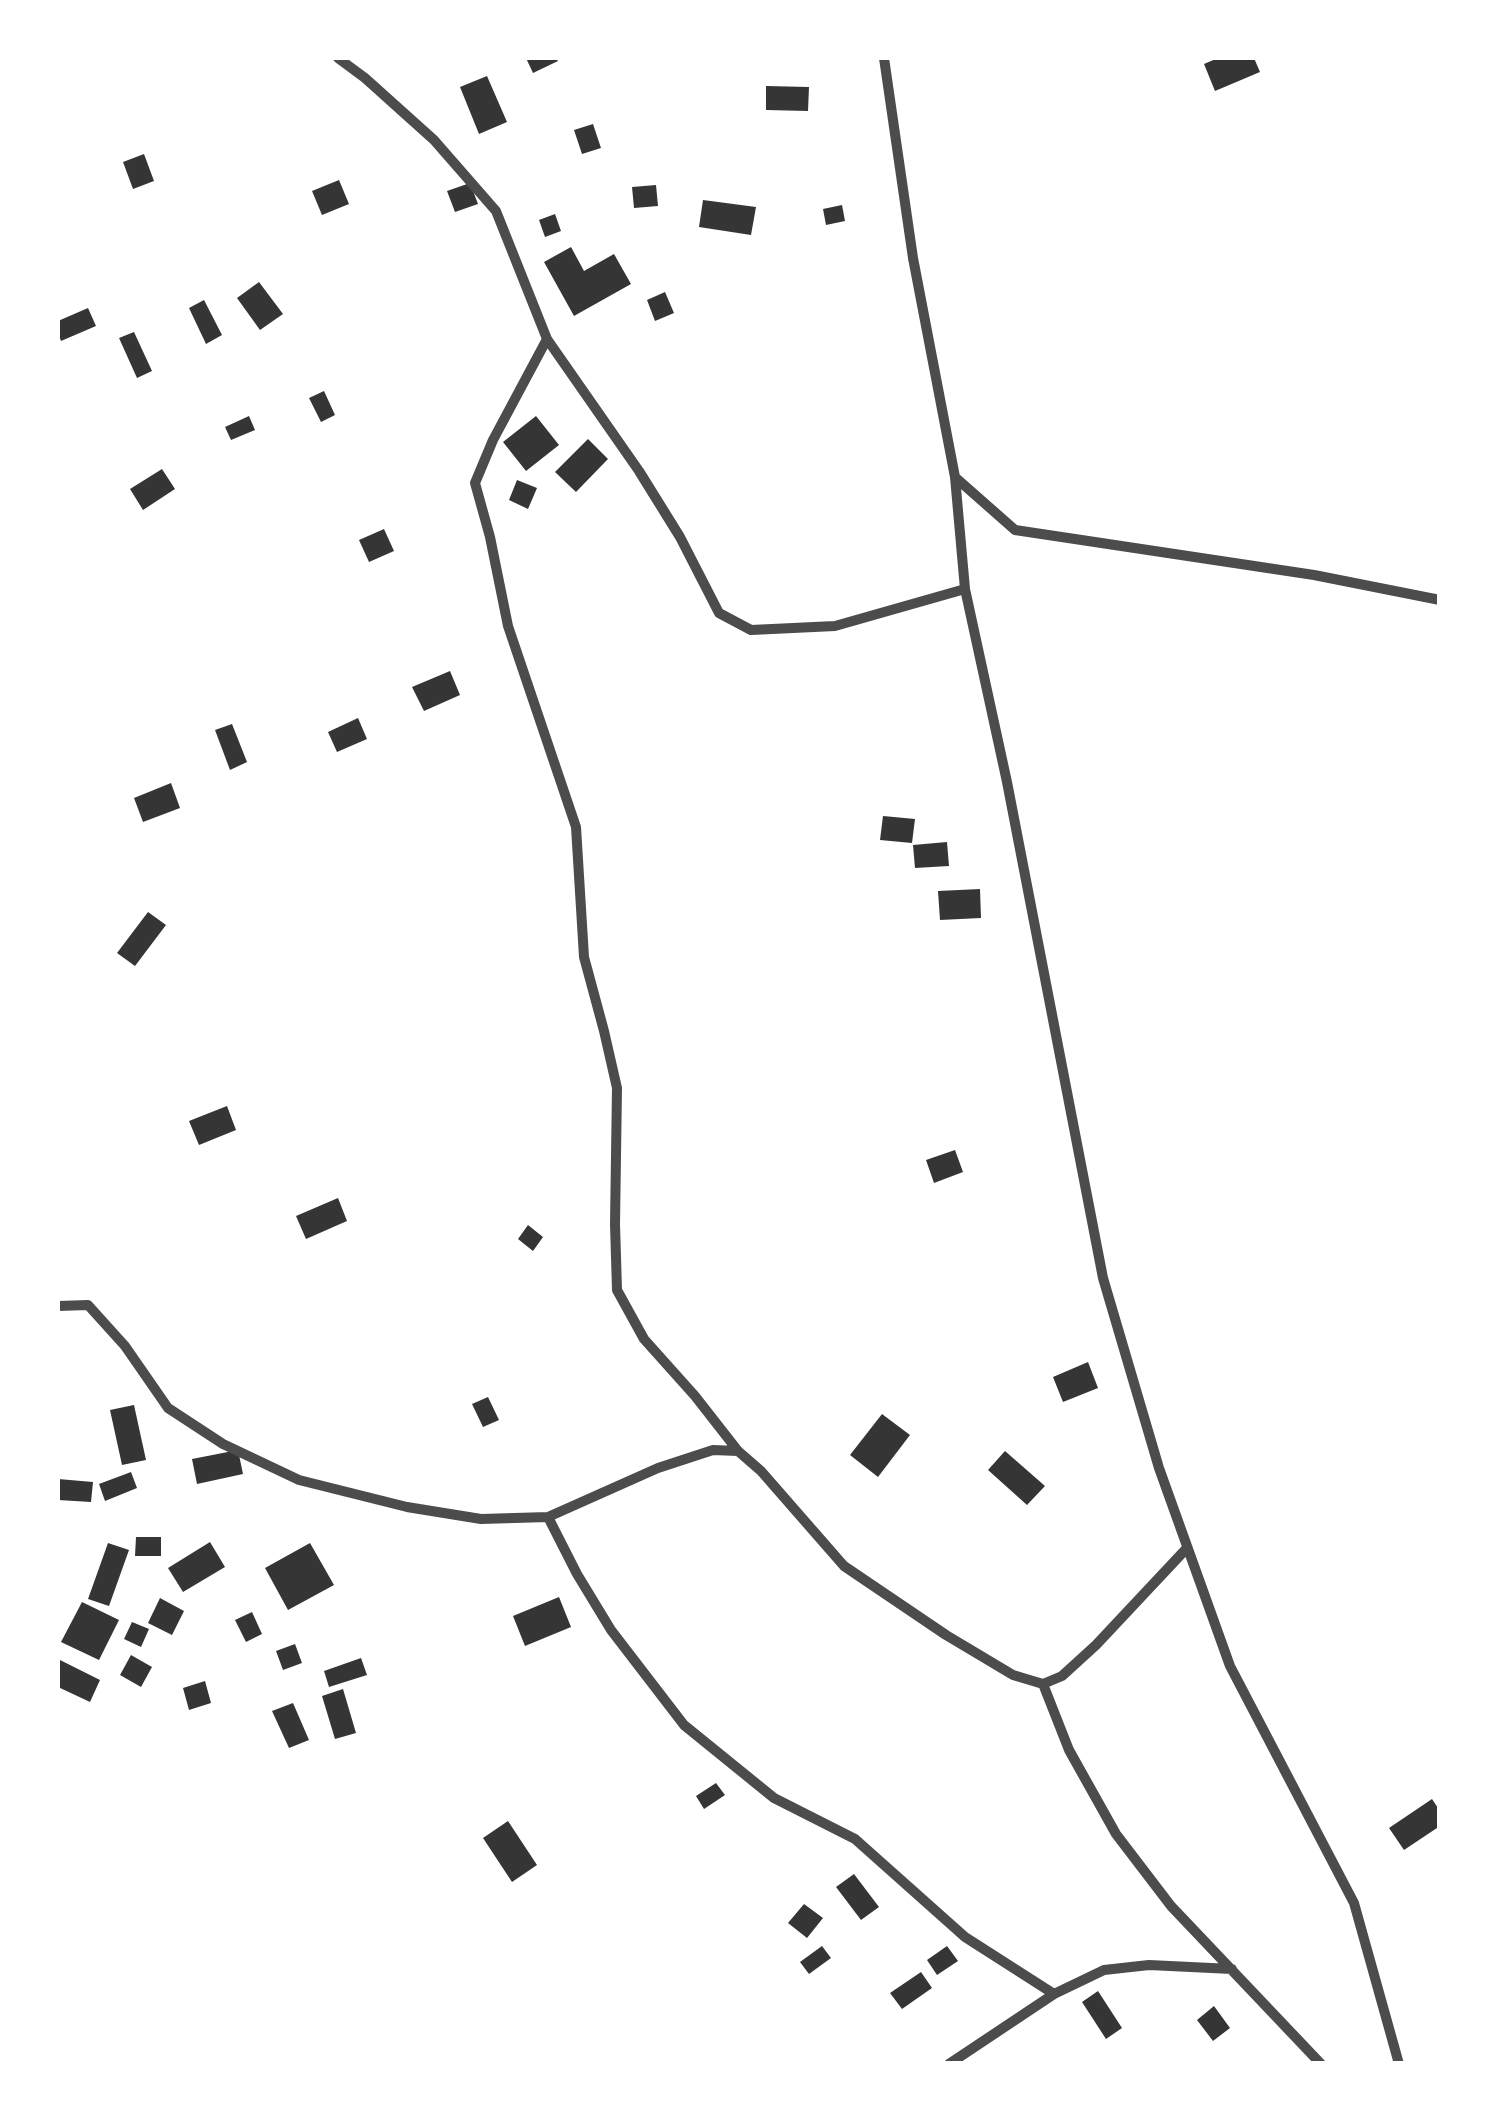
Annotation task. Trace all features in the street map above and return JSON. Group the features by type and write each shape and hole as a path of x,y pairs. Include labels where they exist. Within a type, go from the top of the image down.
{"street":[{"path":"338,58 434,140 496,211 547,339 680,537 719,613 751,630 835,626 965,590"},
{"path":"884,58 913,258 955,477 965,590 1008,782 1104,1278 1159,1468 1230,1666 1354,1903 1400,2064"},
{"path":"547,339 493,440 475,483 508,626 576,828 584,957 617,1088 617,1290 644,1339 738,1451 761,1471 844,1566 946,1636 1012,1675 1042,1684 1062,1676 1187,1548"},
{"path":"955,477 1015,530 1314,575 1440,600"},
{"path":"58,1306 88,1305 126,1346 168,1408 223,1444 299,1480 407,1507 481,1519 548,1517 658,1468 713,1450 738,1451"},
{"path":"548,1517 611,1630 684,1725 774,1798 855,1839 965,1937 1054,1994"},
{"path":"1042,1684 1069,1750 1116,1834 1171,1906 1321,2064"},
{"path":"950,2064 1054,1994 1104,1970 1150,1965 1233,1969"}],"building":[{"path":"526,58 556,58 558,61 533,73"},
{"path":"1218,58 1254,58 1260,72 1215,91 1204,64"},
{"path":"487,76 507,122 479,134 460,87"},
{"path":"766,86 809,87 808,111 766,110"},
{"path":"593,124 601,148 582,154 574,130"},
{"path":"144,154 154,181 133,189 123,162"},
{"path":"339,180 349,204 322,215 312,191"},
{"path":"470,183 478,204 455,212 447,191"},
{"path":"656,185 658,206 634,208 632,187"},
{"path":"703,200 756,207 751,235 699,227"},
{"path":"842,205 845,221 826,225 823,209"},
{"path":"555,214 561,231 545,237 539,220"},
{"path":"571,247 584,271 614,254 631,284 574,316 544,262"},
{"path":"259,282 283,314 260,330 237,298"},
{"path":"665,292 674,313 655,321 647,300"},
{"path":"204,300 222,335 206,344 189,308"},
{"path":"88,308 96,326 61,341 58,321"},
{"path":"134,332 152,371 137,378 119,338"},
{"path":"324,391 335,415 321,422 309,398"},
{"path":"249,416 255,430 231,440 225,427"},
{"path":"536,416 559,445 526,471 503,442"},
{"path":"588,439 608,459 576,492 555,472"},
{"path":"162,469 175,489 143,510 130,489"},
{"path":"517,480 537,488 528,509 509,500"},
{"path":"384,529 394,551 369,562 359,540"},
{"path":"450,671 460,695 424,711 412,687"},
{"path":"358,718 367,739 337,752 328,732"},
{"path":"232,724 247,762 230,770 215,730"},
{"path":"171,783 180,808 143,822 134,798"},
{"path":"883,816 915,819 912,843 880,840"},
{"path":"947,842 949,866 915,868 913,845"},
{"path":"980,889 981,918 940,920 938,891"},
{"path":"148,912 166,925 135,966 117,953"},
{"path":"227,1106 236,1130 199,1145 189,1121"},
{"path":"955,1150 963,1172 934,1183 926,1160"},
{"path":"338,1198 347,1221 306,1239 296,1216"},
{"path":"528,1225 543,1237 533,1251 518,1239"},
{"path":"1088,1362 1098,1388 1063,1402 1053,1377"},
{"path":"488,1397 499,1420 483,1427 472,1404"},
{"path":"134,1405 146,1460 122,1465 110,1410"},
{"path":"882,1414 910,1435 878,1477 850,1455"},
{"path":"238,1450 243,1474 197,1484 192,1459"},
{"path":"1005,1451 1045,1486 1027,1505 988,1470"},
{"path":"131,1472 137,1488 105,1501 99,1484"},
{"path":"58,1479 93,1482 91,1502 58,1500"},
{"path":"136,1537 161,1537 161,1556 135,1556"},
{"path":"210,1542 225,1567 183,1592 168,1568"},
{"path":"108,1543 129,1550 109,1606 88,1599"},
{"path":"310,1543 334,1585 288,1610 265,1568"},
{"path":"559,1597 571,1627 525,1646 513,1616"},
{"path":"160,1598 184,1611 172,1635 148,1623"},
{"path":"82,1602 119,1620 99,1660 61,1642"},
{"path":"252,1612 262,1634 246,1642 235,1620"},
{"path":"132,1622 149,1629 141,1647 124,1639"},
{"path":"295,1644 302,1663 283,1670 276,1651"},
{"path":"131,1655 152,1667 141,1687 120,1675"},
{"path":"361,1658 367,1675 329,1687 324,1671"},
{"path":"58,1659 100,1680 90,1702 58,1687"},
{"path":"205,1681 211,1703 189,1710 183,1688"},
{"path":"343,1689 356,1733 335,1739 322,1696"},
{"path":"293,1703 309,1740 289,1748 272,1711"},
{"path":"716,1783 725,1795 704,1809 696,1796"},
{"path":"1432,1799 1440,1811 1440,1826 1404,1850 1389,1828"},
{"path":"508,1821 537,1865 512,1882 483,1838"},
{"path":"854,1874 879,1907 861,1920 836,1887"},
{"path":"804,1904 823,1918 807,1938 788,1923"},
{"path":"822,1946 831,1958 809,1974 800,1962"},
{"path":"947,1946 958,1961 937,1975 927,1960"},
{"path":"921,1972 932,1988 902,2009 890,1993"},
{"path":"1098,1991 1122,2028 1106,2039 1082,2002"},
{"path":"1214,2006 1230,2028 1213,2041 1197,2020"}]}
